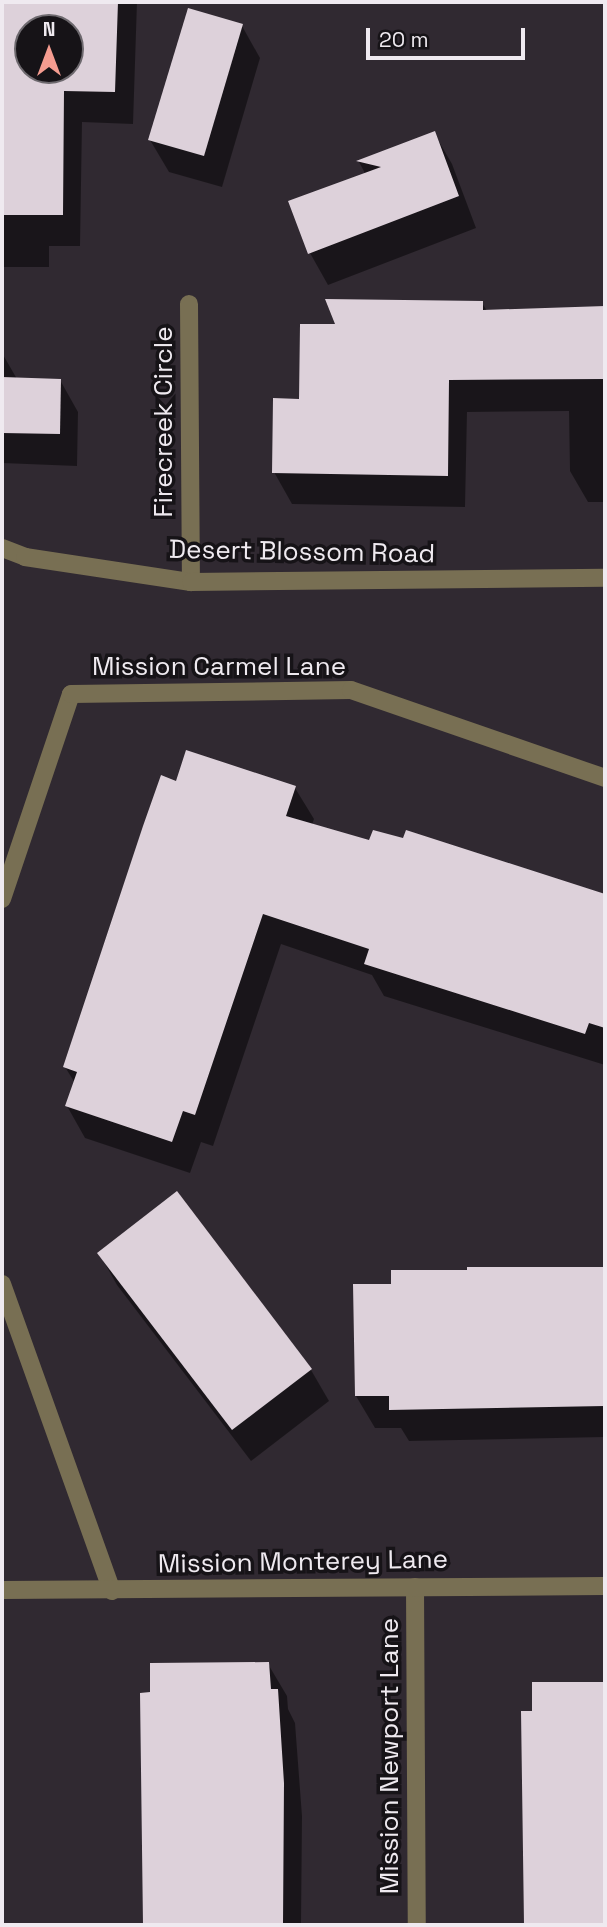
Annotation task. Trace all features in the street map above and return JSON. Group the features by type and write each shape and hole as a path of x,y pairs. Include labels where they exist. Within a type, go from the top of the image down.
{"street":[{"name":"Firecreek Circle","path":"189,304 191,582"},
{"name":"Desert Blossom Road","path":"2,548 25,557 191,582 605,578"},
{"name":"Mission Carmel Lane","path":"2,900 71,694 351,690 605,778"},
{"path":"2,1284 112,1591"},
{"name":"Mission Monterey Lane","path":"2,1590 605,1586"},
{"name":"Mission Newport Lane","path":"415,1587 417,1925"}],"building":[{"path":"2,2 118,2 115,92 64,91 63,215 2,215"},
{"path":"188,8 243,24 204,156 148,140"},
{"path":"435,131 459,196 308,254 288,201 381,167 356,161"},
{"path":"325,299 483,301 483,310 605,306 605,379 449,380 448,476 272,473 273,398 299,399 300,324 335,324"},
{"path":"2,377 61,379 60,434 2,433"},
{"path":"186,750 296,786 286,816 369,840 373,830 403,838 406,830 605,894 605,1028 589,1023 585,1034 364,964 369,949 263,914 195,1115 183,1111 172,1142 65,1106 77,1072 63,1067 143,826 161,775 176,781"},
{"path":"177,1191 312,1369 232,1430 97,1253"},
{"path":"467,1267 605,1267 605,1406 389,1410 389,1396 355,1396 353,1284 391,1284 391,1270 467,1270"},
{"path":"269,1662 271,1689 278,1689 284,1783 283,1925 143,1925 140,1693 150,1692 150,1663"},
{"path":"532,1682 605,1682 605,1925 524,1925 521,1711 532,1711"}]}
